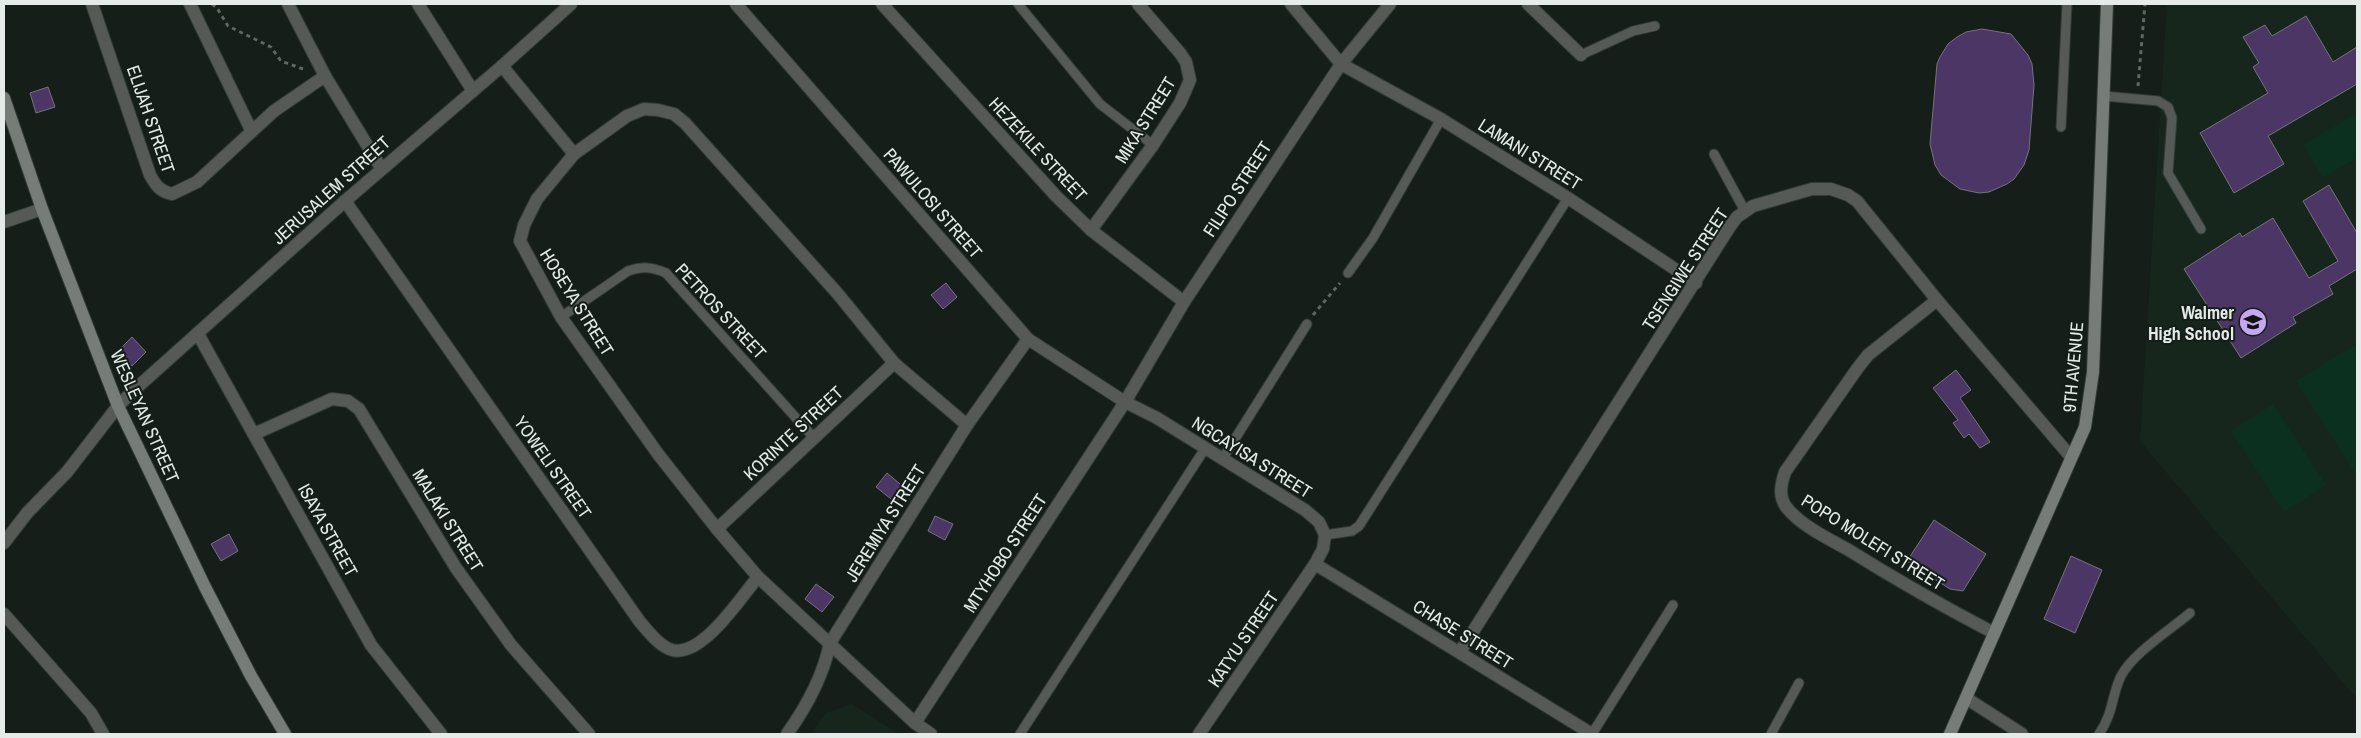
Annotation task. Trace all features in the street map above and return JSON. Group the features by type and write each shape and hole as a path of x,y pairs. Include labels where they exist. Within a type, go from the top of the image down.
{"street":[{"name":"ELIJAH STREET","path":"92,4 150,175 156,186 172,194 191,186 252,130 301,90 325,76"},
{"path":"190,4 252,130"},
{"path":"288,4 325,76 381,168"},
{"path":"418,4 473,91"},
{"name":"JERUSALEM STREET","path":"4,543 27,513 67,472 118,406 381,168 502,66 571,4"},
{"name":"PAWULOSI STREET","path":"736,4 1028,339 1124,402"},
{"name":"HEZEKILE STREET","path":"882,4 1026,165 1092,230 1184,302"},
{"name":"MIKA STREET","path":"1092,230 1153,146 1180,104 1190,80 1186,62 1180,53 1138,4"},
{"path":"1291,4 1341,64"},
{"name":"FILIPO STREET","path":"1124,402 1184,302 1341,64 1390,4"},
{"name":"9TH AVENUE","path":"1950,734 2085,427 2093,372 2107,4"},
{"path":"1534,6 1581,55"},
{"name":"LAMANI STREET","path":"1341,64 1441,119 1568,198 1696,283"},
{"path":"502,66 574,154"},
{"name":"WESLEYAN STREET","path":"4,98 42,209 118,406 251,676 285,734"},
{"name":"HOSEYA STREET","path":"830,643 758,577 717,529 658,454 561,317 520,241 524,225 537,199 574,154 627,116 644,108 674,114 685,122 838,294 894,363 967,425"},
{"name":"TSENGIWE STREET","path":"1460,652 1696,283 1729,228 1745,211 1753,206 1812,189 1831,189 1848,195 1857,201 1937,300 2071,457"},
{"name":"YOWELI STREET","path":"345,201 640,622 658,641 672,649 682,651 708,637 758,577"},
{"path":"4,222 42,209"},
{"name":"POPO MOLEFI STREET","path":"1937,300 1868,355 1785,472 1780,486 1786,508 1811,528 1919,593 1994,634"},
{"name":"ISAYA STREET","path":"198,334 371,644 441,734"},
{"name":"JEREMIYA STREET","path":"787,734 805,708 825,664 830,643 967,425 1028,339"},
{"name":"KORINTE STREET","path":"717,529 894,363"},
{"name":"MALAKI STREET","path":"254,434 332,399 348,401 359,409 456,568 511,645 589,734"},
{"name":"NGCAYISA STREET","path":"1124,402 1157,418 1206,447 1305,510 1319,522 1325,535"},
{"name":"MTYHOBO STREET","path":"915,723 1124,402"},
{"path":"1315,564 1323,549 1325,535"},
{"name":"CHASE STREET","path":"1315,564 1592,734"},
{"name":"KATYU STREET","path":"1199,734 1315,564"},
{"path":"4,614 91,713 103,734"},
{"path":"830,643 915,723 931,734"},
{"path":"1966,698 2022,734"}],"lane":[{"path":"1018,4 1100,104 1153,146"},
{"path":"2061,127 2067,4"},
{"path":"1581,55 1633,31 1655,26"},
{"path":"2104,96 2158,101 2168,108 2172,118 2168,173 2201,229"},
{"path":"1348,273 1372,238 1441,119"},
{"path":"1714,154 1745,211"},
{"path":"1325,535 1352,531 1359,526 1568,198"},
{"name":"PETROS STREET","path":"561,317 628,271 638,267 651,266 666,273 814,438"},
{"path":"1223,458 1307,324"},
{"path":"1020,734 1206,447"},
{"path":"1592,734 1674,605"},
{"path":"2099,734 2107,722 2118,685 2127,667 2190,613"},
{"path":"1771,734 1799,683"}],"path":[{"path":"212,4 217,8 228,26 271,47 281,61 325,76"},
{"path":"2137,99 2145,4"},
{"path":"1307,324 1348,273"}],"shaded area":[{"name":"Walmer High School","path":"2167,4 2357,4 2357,699 2140,441"},
{"path":"852,704 899,734 811,734 826,713"}],"green space":[{"path":"2357,113 2357,158 2323,178 2303,145"},
{"path":"2357,344 2357,476 2296,381"},
{"path":"2273,404 2326,485 2284,512 2231,431"}],"building":[{"path":"2306,16 2333,62 2357,47 2357,84 2268,136 2284,164 2234,193 2200,133 2268,93 2253,67 2259,63 2243,37 2265,25 2272,36"},
{"path":"1982,29 2011,34 2028,55 2032,64 2034,85 2029,150 2024,165 2014,179 2007,184 1989,192 1979,193 1960,189 1941,175 1935,165 1930,144 1937,64 1940,57 1948,44 1957,37 1966,32"},
{"path":"48,87 55,107 36,113 30,93"},
{"path":"2329,185 2357,233 2357,269 2329,286 2333,294 2293,317 2296,323 2241,358 2184,269 2240,233 2242,237 2273,218 2309,278 2338,261 2303,201"},
{"path":"946,283 957,297 943,309 931,295"},
{"path":"132,337 146,352 132,366 118,351"},
{"path":"1956,370 1971,390 1960,398 1990,442 1980,448 1969,434 1964,438 1953,423 1958,420 1933,388"},
{"path":"887,473 906,489 896,503 876,487"},
{"path":"935,516 953,524 945,540 928,531"},
{"path":"1934,520 1986,554 1963,591 1950,589 1907,561"},
{"path":"229,534 238,551 221,561 211,544"},
{"path":"2071,556 2102,570 2075,633 2044,619"},
{"path":"816,584 834,597 822,612 805,599"}],"place":[{"name":"Walmer High School","path":"2253,322"}]}
